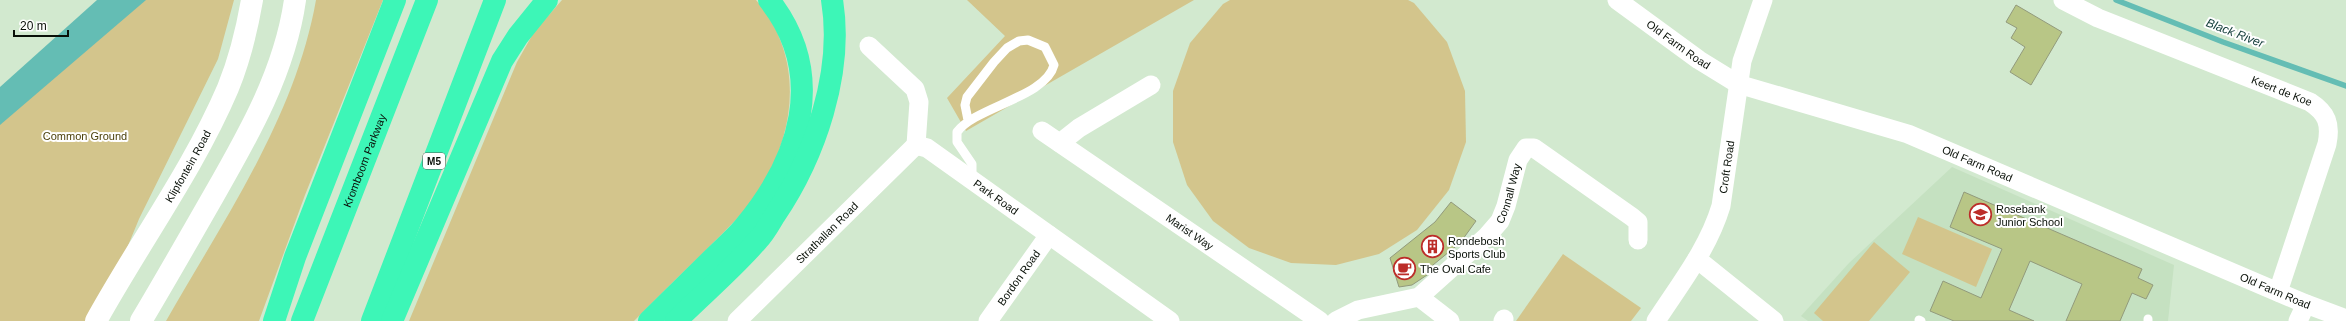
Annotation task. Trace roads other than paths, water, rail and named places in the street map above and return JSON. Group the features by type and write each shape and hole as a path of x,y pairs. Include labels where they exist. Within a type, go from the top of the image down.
{"highway":[{"path":"274,321 298,250 395,0"},
{"name":"Kromboom Parkway","path":"302,321 427,0"},
{"name":"M5","path":"372,321 495,0"},
{"path":"392,321 502,61 518,36 547,0"},
{"path":"649,321 743,228 778,179 792,147 800,118 802,92 800,65 789,28 769,0"},
{"path":"676,321 759,239 803,168 817,134 827,96 832,59 832,0"}],"main road":[{"name":"Klipfontein Road","path":"96,321 211,125 228,86 241,46 252,0"},
{"path":"141,321 246,140 267,98 283,53 295,0"}],"street":[{"name":"Old Farm Road","path":"1617,0 1699,60 1738,84 1908,134 2306,304 2346,319"},
{"name":"Croft Road","path":"1656,321 1697,259 1715,227 1722,206 1738,84 1746,46 1764,0"},
{"name":"Keert de Koe","path":"2063,0 2098,18 2310,102 2320,108 2328,119 2330,132 2278,292"},
{"path":"869,46 915,89 919,102 916,145"},
{"path":"1060,143 1079,128 1151,85"},
{"name":"Marist Way","path":"1042,131 1320,321"},
{"name":"Park Road","path":"916,145 927,148 1170,321"},
{"name":"Strathallan Road","path":"737,321 916,145"},
{"name":"Connall Way","path":"1336,321 1358,310 1418,297 1495,228 1506,206 1518,160 1526,148 1534,148 1638,222 1638,240"},
{"name":"Bordon Road","path":"988,321 1049,235"},
{"path":"1697,259 1774,321"},
{"path":"1418,297 1450,321"},
{"path":"2298,321 2306,304"}],"lane":[{"path":"968,120 965,105 967,97 1007,48 1019,41 1028,40 1045,47 1052,58 1054,65 1050,75 1008,103 968,120 960,128 956,137 972,164 972,180"}],"water":[{"path":"97,0 146,0 0,125 0,87"}],"waterway":[{"name":"Black River","path":"2116,0 2223,42 2346,86"}],"place":[{"name":"Rosebank Junior School","path":"1981,215"},
{"name":"Rondebosh Sports Club","path":"1432,247"},
{"name":"The Oval Cafe","path":"1404,269"}],"park label":[{"name":"Common Ground","path":"85,136"}]}
